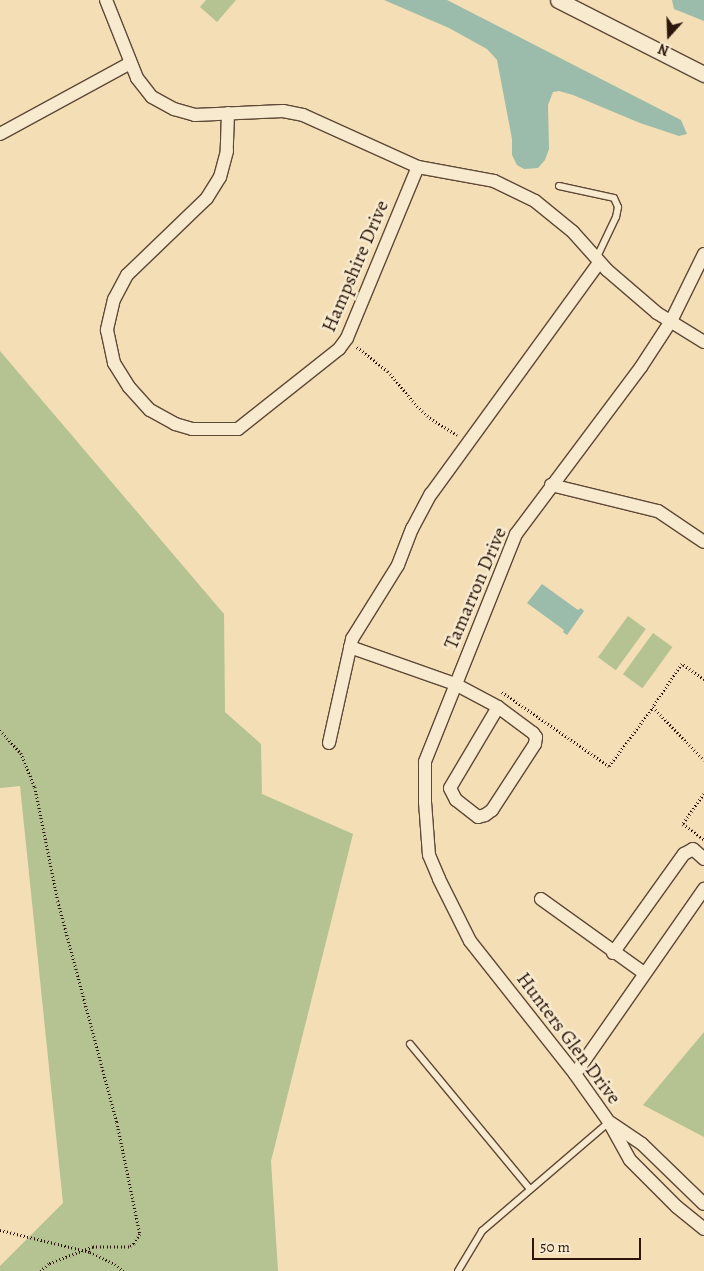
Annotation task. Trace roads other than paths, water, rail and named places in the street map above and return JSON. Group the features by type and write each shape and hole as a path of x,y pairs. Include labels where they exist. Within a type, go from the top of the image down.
{"street":[{"path":"106,0 137,78 152,97 174,109 195,114 282,111 303,115 418,167 494,181 535,201 573,232 598,261 657,313 704,342"},
{"path":"558,0 704,74"},
{"path":"0,134 130,63"},
{"name":"Hampshire Drive","path":"228,113 227,151 220,176 208,198 128,275 114,299 107,330 114,363 128,387 150,410 175,424 192,429 238,429 339,349 346,339 418,167"},
{"name":"Tamarron Drive","path":"500,978 470,941 438,879 429,855 425,802 425,762 516,534 641,367 671,321 704,254"},
{"path":"329,743 350,647 398,565 412,529 431,494 598,261"},
{"path":"551,485 658,511 704,542"},
{"path":"350,647 455,684 498,707 534,733 535,744 492,810 486,815 478,816 456,800 450,788 498,707"},
{"path":"613,952 684,854 693,849 704,859"},
{"path":"575,1074 704,889"},
{"path":"541,899 644,973"},
{"name":"Hunters Glen Drive","path":"500,978 575,1074 609,1122 630,1160 677,1207 704,1229"},
{"name":"Hunters Glen Drive","path":"609,1122 642,1144 704,1204"}],"lane":[{"path":"559,186 614,198 618,207 616,217 598,261"},
{"path":"410,1044 530,1189"},
{"path":"458,1271 482,1231 609,1122"}]}
